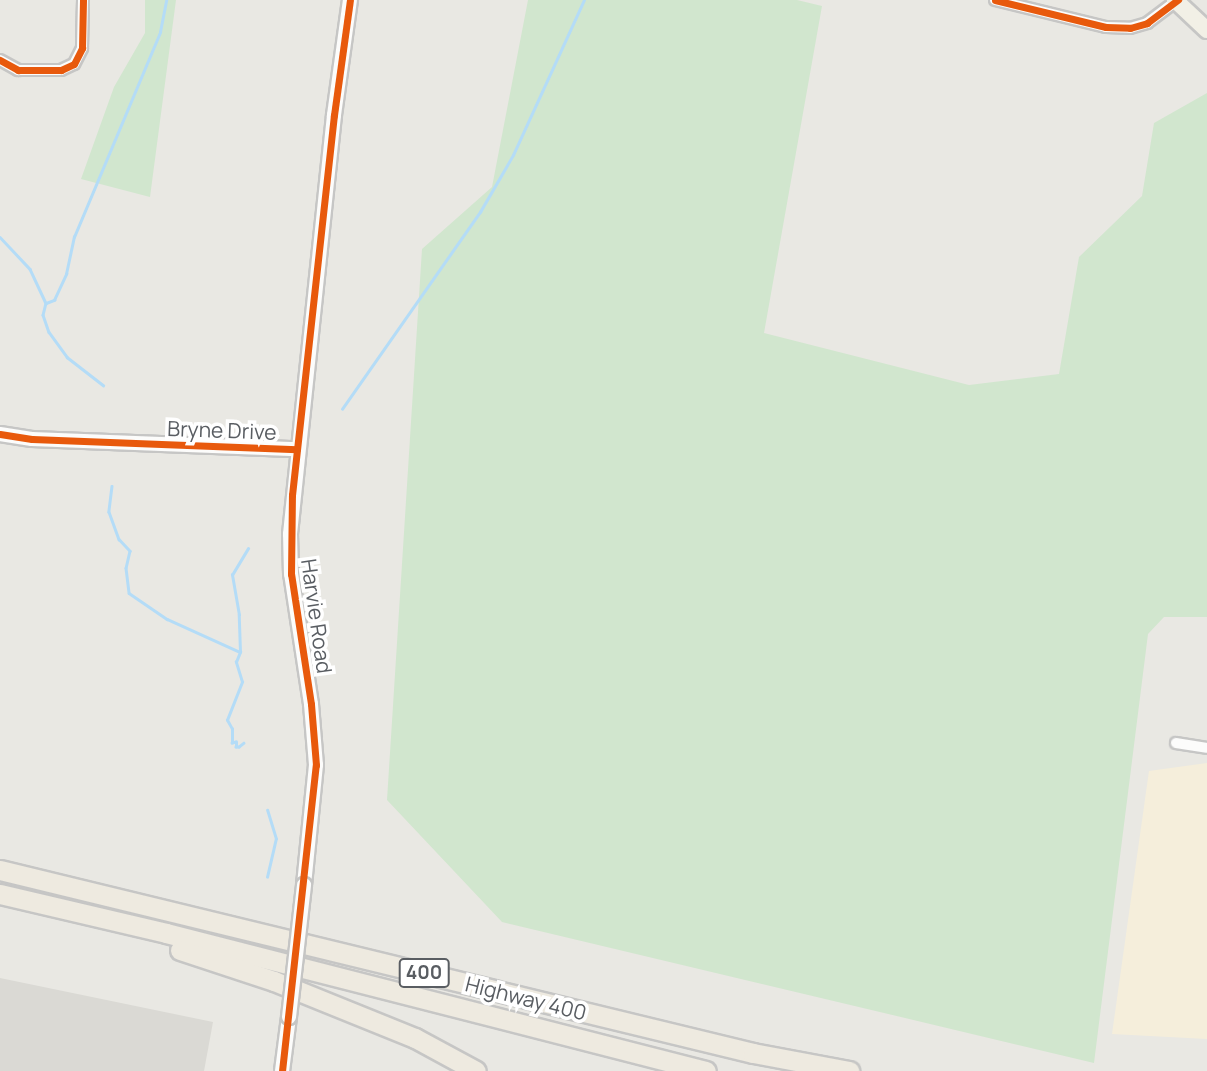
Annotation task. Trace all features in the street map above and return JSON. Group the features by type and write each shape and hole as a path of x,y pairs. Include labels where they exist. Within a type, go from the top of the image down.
{"highway":[{"name":"Highway 400","path":"0,870 753,1053 849,1071"},
{"name":"Highway 400","path":"0,894 706,1071"},
{"path":"71,911 108,927 274,981 415,1038 476,1071"}],"main road":[{"path":"1176,0 1207,30"}],"street":[{"path":"0,60 18,70 61,69 74,64 82,48 83,0"},
{"name":"Harvie Road","path":"282,1071 316,765 311,704 291,574 290,534 334,115 350,0"},
{"path":"995,0 1106,27 1130,28 1147,23 1176,0"},
{"name":"Bryne Drive","path":"0,434 32,439 146,445 297,449"},
{"path":"1176,743 1207,748"}],"shaded area":[{"path":"1207,763 1207,1039 1112,1034 1149,771"},
{"path":"0,978 213,1022 204,1071 0,1071"}],"green space":[{"path":"145,0 176,0 150,197 81,179 114,87 145,33"},
{"path":"528,0 797,0 822,6 764,333 969,385 1059,374 1079,257 1142,196 1154,123 1207,93 1207,617 1164,617 1148,634 1094,1063 502,922 387,800 422,249 492,187"}],"waterway":[{"path":"46,303 54,300 66,274 74,237 160,32 166,0"},
{"path":"342,409 480,212 513,155 584,0"},
{"path":"0,237 30,269 46,303 43,315 49,332 67,357 103,385"},
{"path":"112,486 109,512 119,539 130,551 126,568 129,593 167,619 240,652"},
{"path":"244,743 239,747 236,747 236,742 232,743 232,729 227,720 242,682 236,662 240,652 239,615 232,575 248,548"},
{"path":"267,810 276,839 267,877"}],"cycle path":[{"path":"0,60 18,70 61,70 74,64 82,48 83,0"},
{"path":"282,1071 316,765 311,704 291,574 292,495 334,115 350,0"},
{"path":"995,0 1106,27 1130,28 1147,23 1178,0"},
{"path":"0,434 32,439 297,449"}]}
